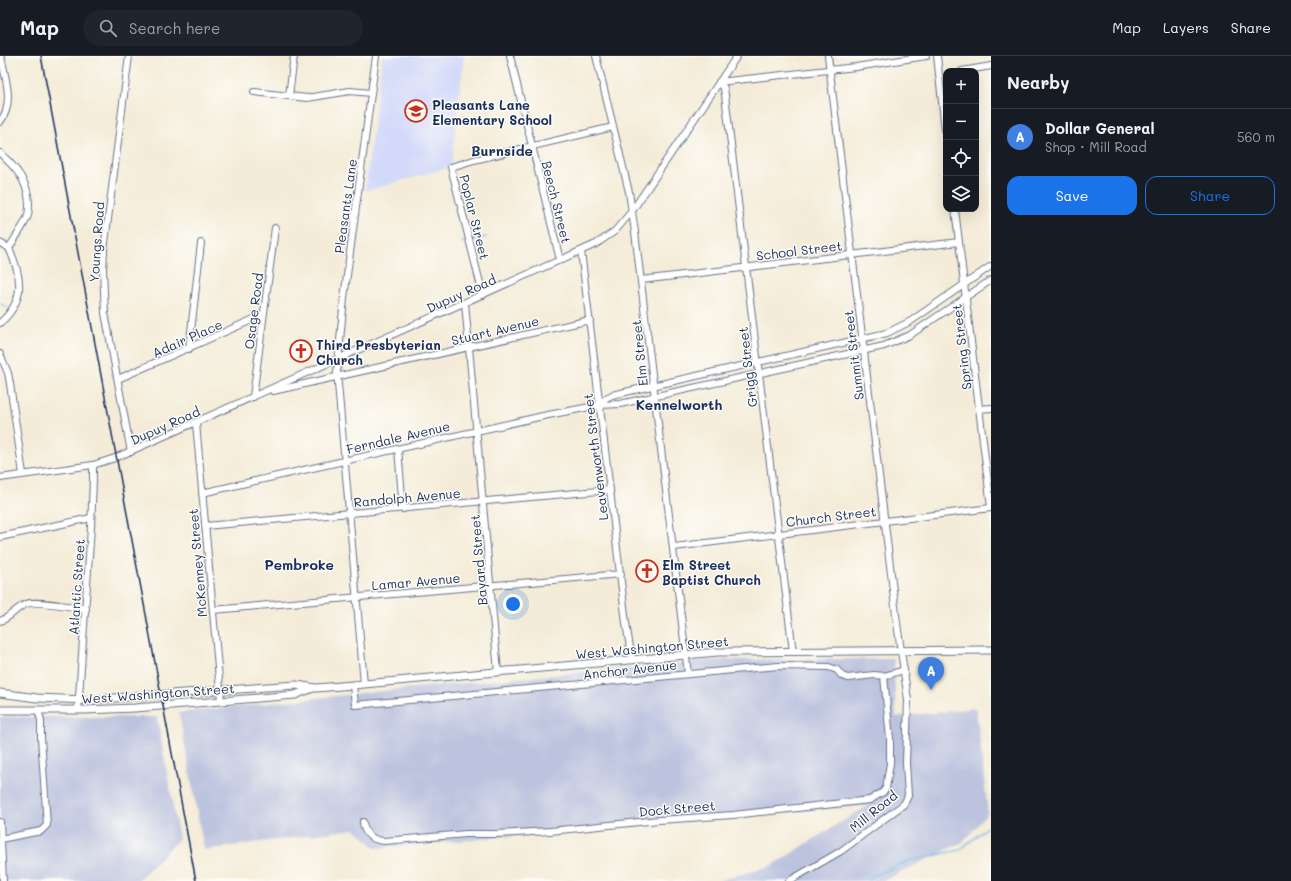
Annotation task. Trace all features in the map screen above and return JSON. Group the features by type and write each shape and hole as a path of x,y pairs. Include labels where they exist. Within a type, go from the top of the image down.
{"main road":[{"name":"West Washington Street","path":"0,710 135,708 295,694 316,688 718,652 991,650"},
{"name":"West Washington Street","path":"0,693 37,698 79,700 116,699 296,685 316,688"}],"street":[{"path":"0,122 9,103 1,56"},
{"name":"Youngs Road","path":"129,56 105,242 103,270 105,313 131,452"},
{"path":"289,96 294,56"},
{"name":"Pleasants Lane","path":"364,684 337,377 337,360 376,56"},
{"name":"Beech Street","path":"510,56 560,260"},
{"name":"Elm Street","path":"596,56 629,192 632,211 674,547 688,674"},
{"name":"Dupuy Road","path":"0,478 93,465 131,452 605,239 615,231 632,211 737,56"},
{"name":"Summit Street","path":"828,56 901,651"},
{"path":"719,82 926,56"},
{"path":"936,56 943,112"},
{"path":"979,68 991,66"},
{"path":"939,75 943,74"},
{"name":"Grigg Street","path":"719,82 724,88 725,95 793,652"},
{"path":"254,92 313,97 350,91 371,93"},
{"path":"532,147 613,127"},
{"name":"Poplar Street","path":"483,295 451,167 474,160 532,147"},
{"path":"0,153 21,175 25,182 29,199 27,219 9,248"},
{"name":"Spring Street","path":"955,212 991,507"},
{"name":"Osage Road","path":"253,397 275,228"},
{"path":"189,348 201,242"},
{"name":"School Street","path":"641,280 959,242"},
{"path":"0,243 9,248 17,266 20,281 15,305 12,311 0,323"},
{"name":"Leavenworth Street","path":"581,251 626,623 632,660"},
{"name":"Ferndale Avenue","path":"600,405 606,398 612,395 887,333 904,326 991,266"},
{"name":"Ferndale Avenue","path":"202,492 543,416 600,405 620,404 655,397 884,346 910,335 991,280"},
{"name":"Bayard Street","path":"465,303 498,672"},
{"name":"Adair Place","path":"118,379 264,315"},
{"name":"Stuart Avenue","path":"264,392 590,320"},
{"path":"0,354 8,373 23,474"},
{"path":"979,409 991,408"},
{"name":"McKenney Street","path":"196,423 221,701"},
{"path":"398,449 403,508"},
{"name":"Atlantic Street","path":"78,710 94,480 93,465"},
{"name":"Randolph Avenue","path":"205,526 610,490"},
{"name":"Church Street","path":"674,547 991,507"},
{"path":"0,537 91,518"},
{"name":"Lamar Avenue","path":"213,610 621,574"},
{"path":"0,621 8,618 21,607 32,603 86,609"},
{"name":"Mill Road","path":"789,881 856,840 906,802 908,796 906,763 908,700 901,651"},
{"name":"Anchor Avenue","path":"353,685 354,705 688,674 796,666 832,667 842,676 848,678 874,675 884,676 904,670"},
{"name":"Dock Street","path":"363,822 365,831 369,836 373,839 384,841 466,834 550,831 870,800 883,792 886,788 890,763 890,739 884,676"},
{"path":"0,839 41,831 47,825 41,737 42,726 38,710"},
{"path":"0,822 3,881"}],"shaded area":[{"name":"Pleasants Lane Elementary School","path":"382,56 464,56 451,167 365,191"},
{"path":"894,659 896,717 976,708 988,813 963,842 883,881 718,881 773,865 870,805 376,848 355,829 204,850 179,713 383,691 711,660"},
{"path":"0,717 157,717 179,839 137,881 0,881"}],"waterway":[{"path":"473,240 486,237"},
{"path":"461,242 465,241"},
{"path":"0,303 7,308"},
{"path":"869,881 873,876 908,861 960,850 991,824"}],"railway":[{"path":"41,56 196,881"}],"place":[{"name":"Pleasants Lane Elementary School","path":"416,111"},
{"name":"Third Presbyterian Church","path":"301,351"},
{"name":"Elm Street Baptist Church","path":"647,571"},
{"name":"Dollar General","path":"931,690"}],"district":[{"name":"Burnside","path":"502,150"},
{"name":"Kennelworth","path":"679,404"},
{"name":"Pembroke","path":"299,564"}]}
